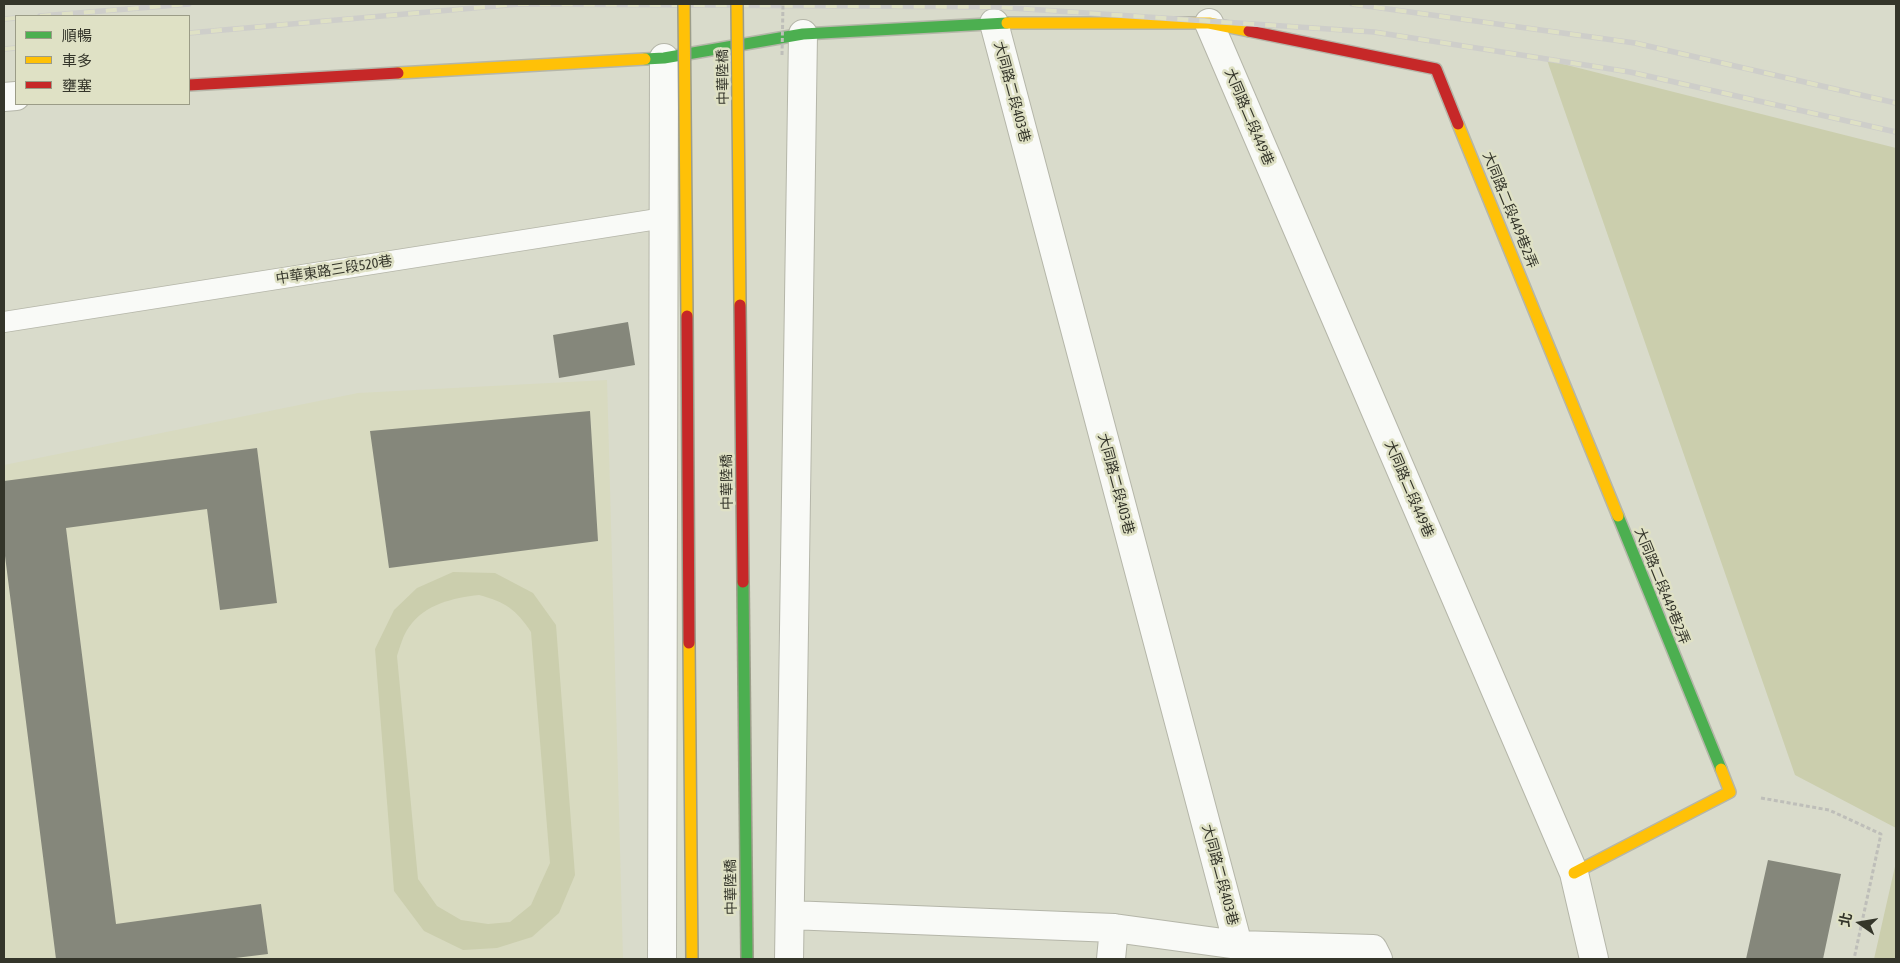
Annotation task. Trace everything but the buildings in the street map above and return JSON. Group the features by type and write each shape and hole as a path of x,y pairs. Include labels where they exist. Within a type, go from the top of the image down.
{"street":[{"path":"684,4 692,959"},
{"name":"中華陸橋","path":"737,4 747,959"},
{"name":"大同路二段449巷2弄","path":"190,85 664,58 802,34 994,23 1209,23 1436,68 1730,792"},
{"name":"大同路二段403巷","path":"994,23 1238,944"},
{"name":"大同路二段449巷","path":"1209,23 1574,873 1594,959"},
{"path":"790,959 802,34"},
{"path":"662,959 664,58"},
{"path":"1574,873 1730,792"},
{"name":"大同路二段403巷","path":"790,915 1114,928 1238,944 1373,949 1378,959"},
{"path":"1111,959 1114,928"}],"lane":[{"name":"中華東路三段520巷","path":"4,322 664,218"}],"path":[{"path":"782,55 783,4"},
{"path":"1730,792 1829,810 1881,834 1854,959"}],"shaded area":[{"path":"1547,60 1896,148 1896,828 1795,775"},
{"path":"607,380 623,959 4,959 4,465 358,393"},
{"path":"453,572 495,573 533,593 556,625 575,875 559,913 532,937 497,948 463,950 424,931 394,891 375,649 394,610 417,588","holes":["479,595 503,604 515,612 531,632 550,863 531,905 510,922 488,924 461,920 437,906 418,879 397,656 407,630 423,613 450,600"]},
{"path":"1896,862 1896,959 1874,959"}],"railway":[{"path":"52,15 189,4"},
{"path":"190,33 519,4 996,7 1374,32 1630,72 1896,132"},
{"path":"1352,4 1635,43 1896,103"},
{"path":"4,19 15,18"},
{"path":"4,49 15,48"}],"traffic: fast":[{"path":"645,59 664,58 803,34 1007,23"},
{"path":"1618,516 1721,769"},
{"path":"743,582 747,959"}],"traffic: slow":[{"path":"684,4 687,316"},
{"path":"737,4 740,305"},
{"path":"1007,23 1209,23 1249,31"},
{"path":"398,73 645,59"},
{"path":"1458,124 1618,516"},
{"path":"689,643 692,959"},
{"path":"1574,873 1730,792 1721,769"}],"traffic: jam":[{"path":"1249,31 1436,69 1458,124"},
{"path":"190,85 398,73"},
{"path":"740,305 743,582"},
{"path":"687,316 689,643"}]}
